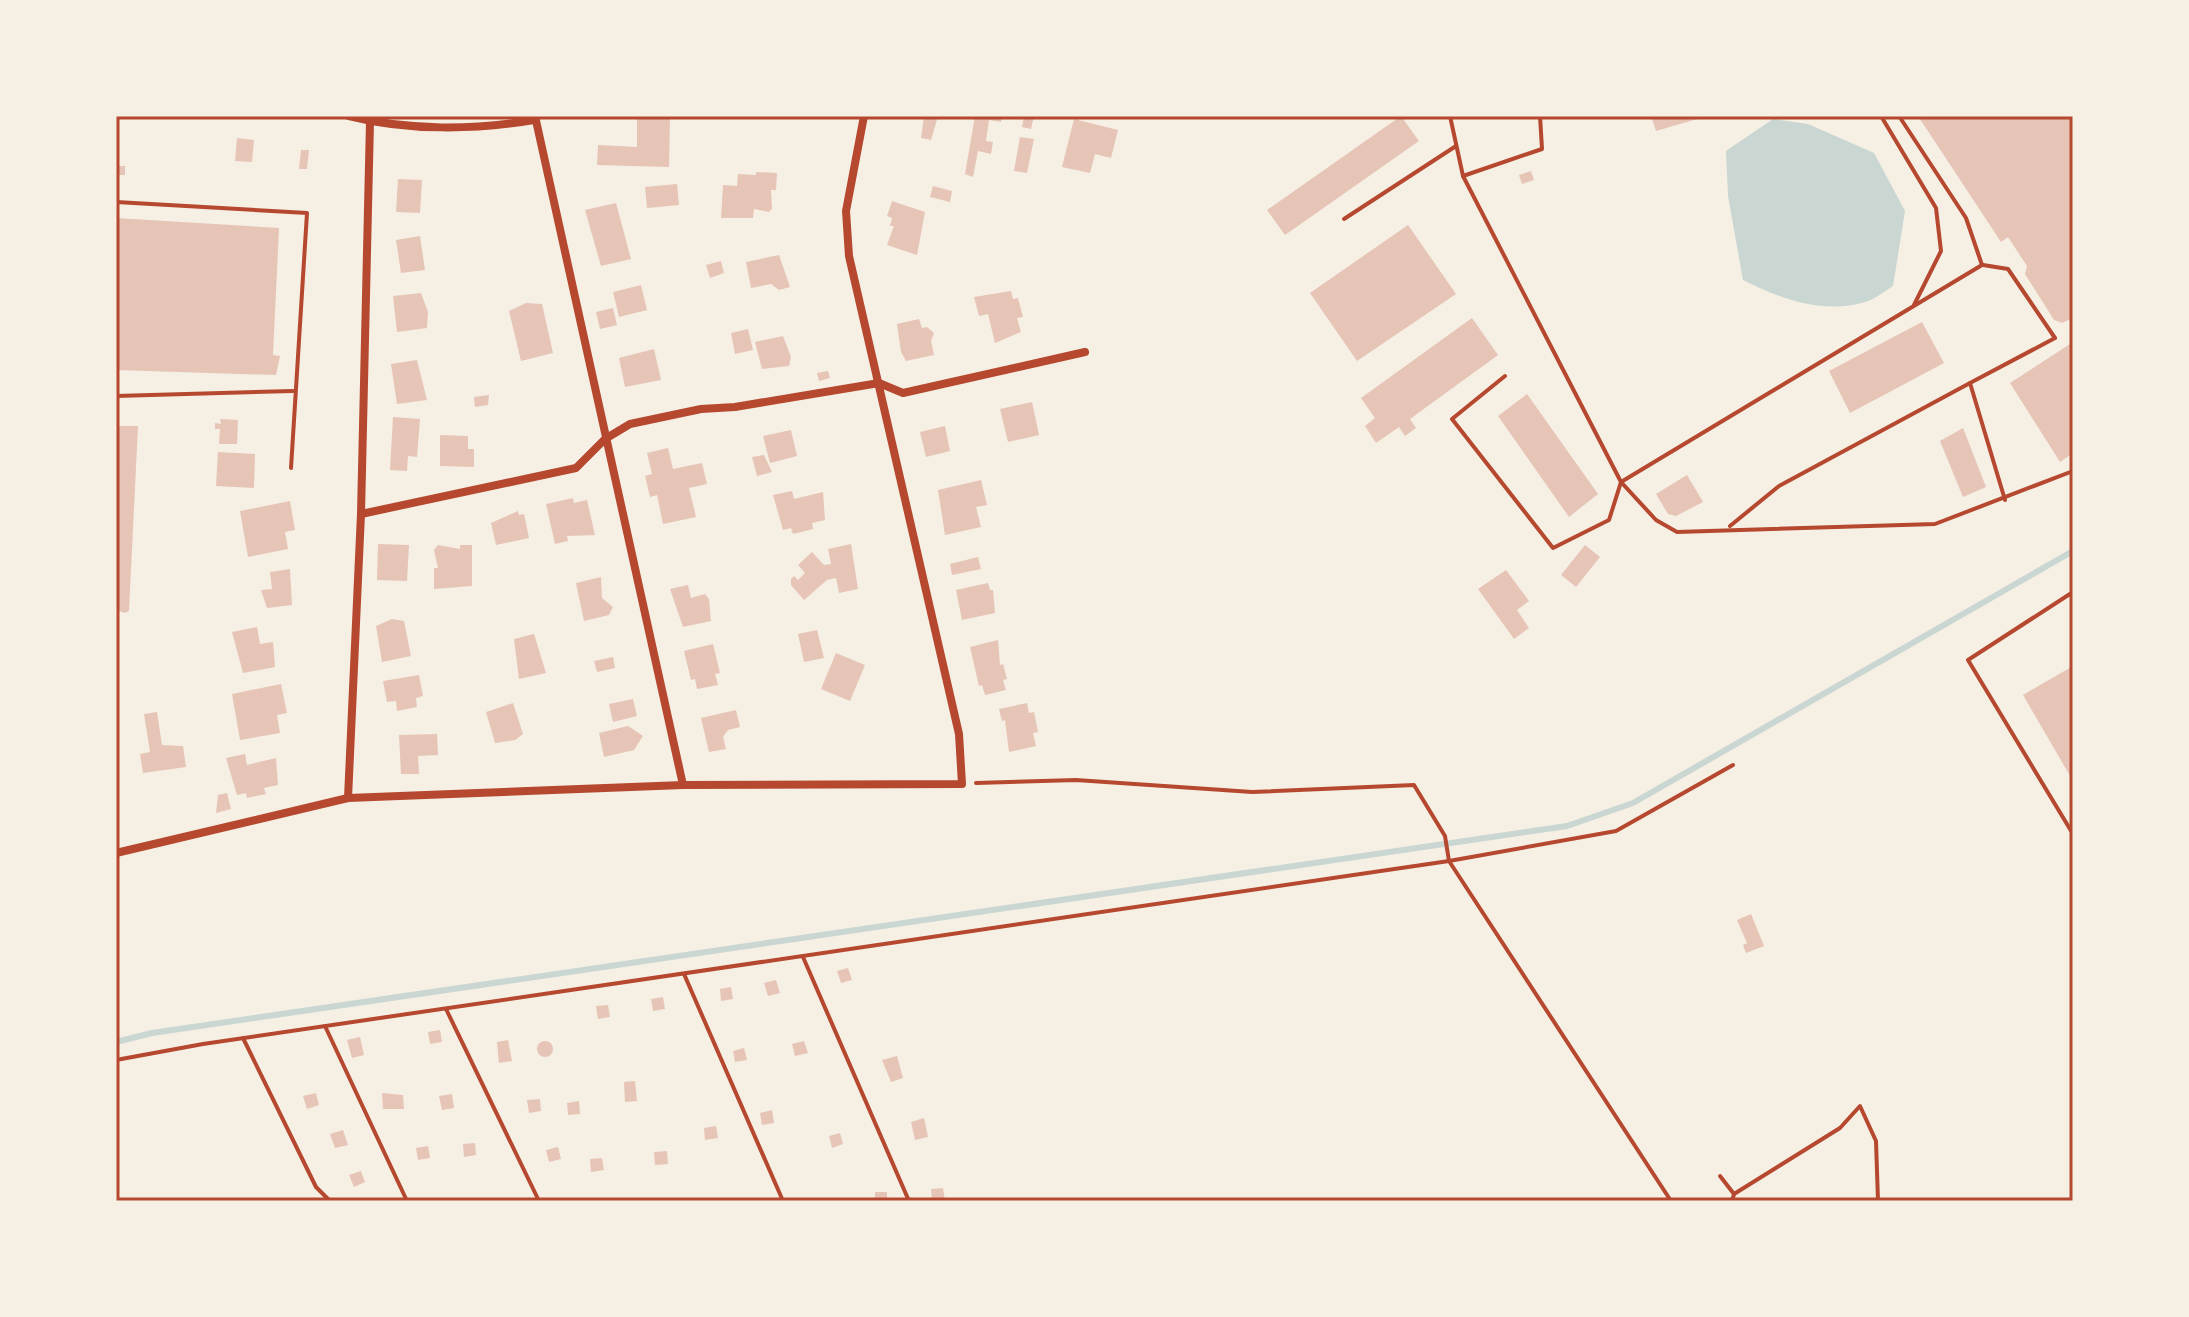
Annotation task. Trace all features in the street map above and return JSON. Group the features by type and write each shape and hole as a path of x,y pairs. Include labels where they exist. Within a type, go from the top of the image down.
{"street":[{"path":"349,116 370,121 496,127 534,118 683,785"},
{"path":"116,853 348,798 683,785 962,784 959,734 849,256 846,211 864,116"},
{"path":"348,798 361,514 370,121"},
{"path":"361,514 576,468 605,439 630,424 687,412 879,383 903,393 1085,352"}],"lane":[{"path":"1450,116 1463,176 1621,482 1656,520 1677,532 1728,527 1935,524 2005,500 2073,471"},
{"path":"1463,176 1542,149 1540,116"},
{"path":"1881,116 1936,208 1941,251 1913,308"},
{"path":"1899,116 1966,218 1982,265"},
{"path":"1344,219 1457,146"},
{"path":"116,202 307,213 293,391 291,468"},
{"path":"1505,376 1452,419 1553,548 1609,520 1621,482 1982,265 2008,269 2055,338 1779,486 1728,527"},
{"path":"1970,383 2005,500"},
{"path":"116,396 293,391"},
{"path":"2073,592 1968,660 2073,834"}],"path":[{"path":"116,1060 243,1038 1449,861 1616,831 1733,765"},
{"path":"962,784 1076,780 1252,792 1414,785 1445,836 1449,861 1671,1201"},
{"path":"803,957 909,1201"},
{"path":"684,974 783,1201"},
{"path":"446,1009 539,1201"},
{"path":"325,1026 407,1201"},
{"path":"243,1038 316,1187 330,1201"},
{"path":"1732,1201 1734,1194 1840,1128 1860,1106 1876,1141 1878,1201"},
{"path":"1720,1176 1734,1194"}],"shaded area":[{"path":"1773,119 1808,124 1874,153 1905,211 1893,286 1876,297 1849,306 1802,303 1743,280 1728,196 1726,151"}],"building":[{"path":"637,116 670,116 669,167 597,165 598,145 637,147"},
{"path":"924,116 938,116 931,140 921,138"},
{"path":"975,116 1002,116 1001,122 989,120 986,141 993,142 991,154 978,151 973,177 965,174"},
{"path":"1024,116 1034,116 1031,129 1022,127"},
{"path":"1401,116 1419,141 1285,235 1267,210"},
{"path":"1651,116 1704,116 1704,117 1656,131"},
{"path":"1918,116 2073,116 2073,318 2062,323 2054,320 2025,274 2027,266 2008,237 2001,242"},
{"path":"1074,119 1118,130 1111,158 1095,154 1090,173 1062,167"},
{"path":"1020,137 1034,139 1027,173 1014,171"},
{"path":"237,138 254,140 252,162 235,161"},
{"path":"301,150 309,150 307,169 299,169"},
{"path":"116,166 125,166 125,175 116,175"},
{"path":"1531,171 1534,180 1522,184 1519,175"},
{"path":"756,172 777,173 776,190 771,190 772,209 769,212 754,209 753,218 721,218 723,185 737,186 738,174 756,175"},
{"path":"398,179 422,180 420,213 396,212"},
{"path":"677,184 679,205 647,208 645,187"},
{"path":"933,186 952,191 950,202 930,197"},
{"path":"892,201 925,212 917,255 887,245 894,226 890,226 892,218 887,216"},
{"path":"616,203 631,259 601,266 585,210"},
{"path":"116,218 279,228 273,355 280,356 276,375 116,370"},
{"path":"1408,225 1456,294 1357,361 1310,293"},
{"path":"420,236 425,270 401,273 396,240"},
{"path":"779,255 790,287 779,290 771,284 751,288 746,262"},
{"path":"721,261 724,273 710,278 706,265"},
{"path":"641,285 647,310 619,317 613,292"},
{"path":"1011,291 1013,299 1018,298 1023,317 1017,318 1021,332 995,343 988,314 979,316 974,297"},
{"path":"421,293 428,312 427,328 397,332 393,296"},
{"path":"526,303 542,304 553,353 521,361 509,311"},
{"path":"613,308 617,325 600,329 596,312"},
{"path":"1472,318 1498,355 1410,419 1416,428 1405,436 1399,427 1376,443 1365,426 1375,418 1361,398"},
{"path":"919,319 922,328 927,327 934,333 931,341 934,355 906,361 901,352 897,324"},
{"path":"1922,322 1944,363 1850,413 1829,371"},
{"path":"748,329 753,350 735,354 731,333"},
{"path":"783,336 791,357 789,366 762,369 755,342"},
{"path":"2073,342 2073,453 2060,462 2010,383"},
{"path":"654,349 661,380 625,387 619,358"},
{"path":"417,360 427,400 397,404 391,364"},
{"path":"828,371 830,378 819,381 817,373"},
{"path":"1527,394 1598,494 1569,517 1498,416"},
{"path":"489,395 488,405 475,407 474,397"},
{"path":"1032,402 1039,435 1008,442 1000,409"},
{"path":"393,417 420,419 417,457 408,456 407,471 390,470"},
{"path":"220,419 238,420 237,444 219,444 220,429 215,429 215,423 221,424"},
{"path":"116,426 138,426 129,611 125,613 116,610"},
{"path":"945,426 950,451 926,457 920,432"},
{"path":"1963,428 1986,487 1963,497 1940,441"},
{"path":"791,430 797,456 770,463 763,436"},
{"path":"440,435 468,436 468,449 474,449 474,467 440,466"},
{"path":"668,448 673,469 702,463 707,484 689,488 696,517 663,524 657,495 650,497 645,476 652,474 647,453"},
{"path":"218,452 255,454 254,488 216,486"},
{"path":"764,455 772,472 757,476 752,457"},
{"path":"1687,475 1703,502 1676,516 1668,514 1656,494"},
{"path":"981,480 987,505 976,507 981,527 945,535 938,490"},
{"path":"792,491 794,499 823,492 825,520 812,523 813,529 793,534 791,528 783,530 773,495"},
{"path":"573,498 574,503 587,500 595,535 567,536 568,541 555,544 546,504"},
{"path":"290,501 295,530 285,532 288,549 248,557 240,511"},
{"path":"518,511 519,515 524,514 529,538 496,545 491,523"},
{"path":"378,544 409,545 407,581 377,580"},
{"path":"851,544 858,589 839,593 836,578 827,580 804,600 791,585 794,576 798,580 805,573 798,565 812,552 824,565 831,564 828,549"},
{"path":"438,545 460,549 460,545 472,545 472,586 434,589 434,568 438,568 434,550"},
{"path":"1585,545 1600,557 1576,587 1561,575"},
{"path":"978,557 981,569 952,575 950,564"},
{"path":"290,569 292,605 267,608 261,590 272,589 270,572"},
{"path":"1506,570 1529,601 1517,610 1529,628 1514,639 1478,589"},
{"path":"601,577 602,598 613,607 609,615 584,621 576,583"},
{"path":"988,583 990,590 993,590 995,613 962,620 956,590"},
{"path":"688,585 691,598 705,594 709,599 711,621 683,627 670,589"},
{"path":"392,619 404,621 411,656 382,662 376,626"},
{"path":"257,627 260,644 273,642 275,667 243,673 232,632"},
{"path":"817,630 824,658 804,662 798,634"},
{"path":"534,634 546,673 519,679 514,639"},
{"path":"998,640 1000,665 1003,664 1007,679 1003,680 1006,690 985,695 982,685 979,686 970,647"},
{"path":"713,644 720,673 715,674 718,685 697,689 695,679 691,680 684,651"},
{"path":"836,653 865,665 850,701 821,689"},
{"path":"613,657 615,668 597,672 594,661"},
{"path":"2073,666 2073,781 2023,695"},
{"path":"419,675 423,696 416,698 417,707 397,711 396,701 387,702 383,681"},
{"path":"281,684 287,713 277,715 280,733 240,740 232,694"},
{"path":"633,699 637,716 613,722 609,704"},
{"path":"513,703 523,734 515,740 495,743 486,712"},
{"path":"1027,703 1029,713 1034,712 1038,732 1033,733 1036,746 1009,752 1005,720 1002,721 999,709"},
{"path":"736,710 740,727 728,730 723,737 726,749 709,752 701,718"},
{"path":"157,712 162,745 183,746 186,767 143,773 140,754 150,752 144,714"},
{"path":"628,726 643,736 634,750 604,757 599,733"},
{"path":"437,734 438,755 418,756 419,774 401,774 399,735"},
{"path":"245,754 247,765 276,758 278,785 264,788 266,794 247,798 246,793 237,795 226,758"},
{"path":"227,793 231,809 216,813 218,795"},
{"path":"1751,914 1764,946 1746,953 1743,945 1747,943 1737,920"},
{"path":"848,968 852,980 841,983 837,971"},
{"path":"776,980 780,993 768,996 764,983"},
{"path":"731,987 733,999 721,1001 720,989"},
{"path":"663,997 665,1009 653,1011 651,999"},
{"path":"608,1005 610,1017 598,1019 596,1006"},
{"path":"440,1030 442,1042 430,1044 428,1032"},
{"path":"360,1037 364,1055 352,1058 347,1040"},
{"path":"508,1040 512,1061 499,1063 497,1042"},
{"path":"545,1041 551,1043 551,1055 545,1057 539,1055 537,1049 539,1043"},
{"path":"804,1041 808,1053 795,1056 792,1044"},
{"path":"744,1048 747,1060 735,1062 733,1051"},
{"path":"897,1056 903,1078 891,1082 882,1060"},
{"path":"635,1081 637,1101 625,1102 624,1082"},
{"path":"316,1093 319,1105 307,1109 303,1096"},
{"path":"382,1093 403,1095 404,1109 383,1109"},
{"path":"452,1094 454,1108 442,1110 439,1096"},
{"path":"540,1099 541,1111 529,1113 527,1100"},
{"path":"579,1101 580,1114 568,1115 567,1103"},
{"path":"772,1110 774,1123 762,1125 760,1113"},
{"path":"924,1118 928,1137 915,1140 911,1122"},
{"path":"716,1126 718,1138 705,1140 704,1128"},
{"path":"343,1130 348,1145 335,1148 330,1134"},
{"path":"840,1133 843,1144 832,1148 829,1136"},
{"path":"475,1143 476,1155 464,1157 463,1144"},
{"path":"428,1146 430,1158 418,1160 416,1148"},
{"path":"558,1147 561,1159 549,1162 546,1150"},
{"path":"667,1151 668,1164 655,1165 654,1152"},
{"path":"602,1158 604,1170 591,1172 590,1159"},
{"path":"361,1171 365,1182 354,1187 349,1175"},
{"path":"943,1188 945,1201 932,1201 931,1189"},
{"path":"875,1192 887,1192 887,1201 875,1201"}],"waterway":[{"path":"116,1042 152,1033 1567,826 1633,803 2073,551"}]}
